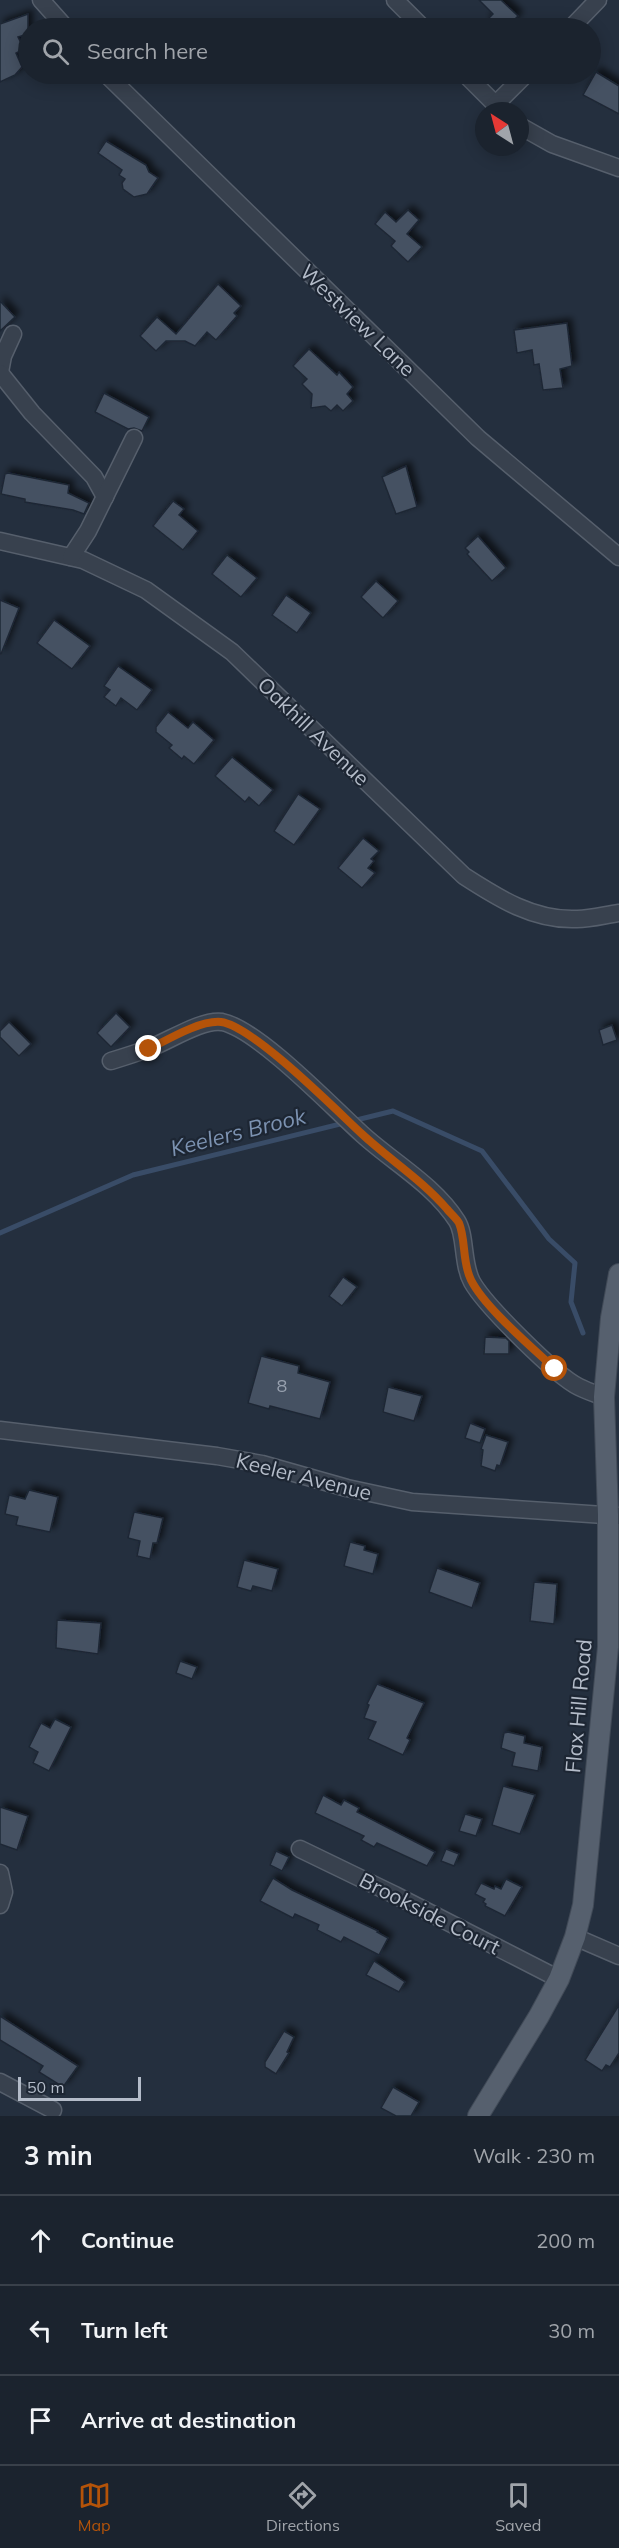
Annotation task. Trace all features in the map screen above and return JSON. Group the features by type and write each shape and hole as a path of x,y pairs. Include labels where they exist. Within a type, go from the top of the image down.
{"main road":[{"name":"Flax Hill Road","path":"478,2116 539,2016 558,1979 575,1937 583,1905 608,1647 614,1516 604,1397 611,1318 619,1274"}],"street":[{"path":"41,0 57,18"},
{"path":"395,0 413,18"},
{"path":"581,18 598,0"},
{"name":"Westview Lane","path":"116,84 478,438 619,557"},
{"path":"475,84 493,102"},
{"path":"504,102 518,84"},
{"path":"529,131 552,144 619,168"},
{"path":"13,334 3,356 0,373 32,413 94,477 105,497"},
{"path":"71,557 105,497 134,438"},
{"name":"Oakhill Avenue","path":"0,541 83,560 146,590 232,652 464,876 505,902 544,917 576,919 619,913"},
{"path":"111,1061 149,1049 203,1024 221,1022 238,1029 259,1043 431,1191 459,1223 466,1266 472,1283 501,1317 555,1369 578,1387 604,1397"},
{"name":"Keeler Avenue","path":"0,1430 217,1456 262,1464 346,1488 412,1502 614,1516"},
{"name":"Brookside Court","path":"300,1849 395,1894 558,1979"},
{"path":"0,1873 4,1892 0,1905"},
{"path":"575,1937 619,1956"},
{"path":"0,2082 53,2110"}],"building":[{"path":"479,0 501,0 518,16 516,18 489,18 493,14"},
{"path":"28,14 28,18 18,18 18,52 16,53 18,72 0,82 0,24"},
{"path":"601,75 619,86 619,114 583,95 589,84 601,84"},
{"path":"106,141 146,165 149,172 158,178 147,194 134,197 123,189 122,183 125,179 119,175 122,170 98,153"},
{"path":"408,210 419,220 407,234 422,247 408,262 391,246 395,241 375,224 385,212 396,222"},
{"path":"218,284 241,306 234,313 237,316 216,340 207,332 195,346 185,341 166,341 156,351 140,336 157,317 176,334"},
{"path":"0,301 15,317 0,331"},
{"path":"567,323 572,366 560,369 563,388 543,390 539,364 534,365 532,350 517,353 514,330"},
{"path":"309,349 337,375 339,372 353,387 347,394 353,401 343,411 337,405 331,411 325,406 311,408 312,394 302,384 307,379 293,366"},
{"path":"104,393 149,417 142,431 134,428 128,429 95,412"},
{"path":"406,466 417,507 396,514 382,477"},
{"path":"5,474 69,485 68,493 89,503 84,514 25,502 25,499 1,494"},
{"path":"173,501 184,509 179,515 198,531 183,550 153,526"},
{"path":"478,536 506,568 492,581 467,554 469,552 465,548"},
{"path":"227,555 257,578 241,597 212,574"},
{"path":"376,581 398,601 383,618 361,597"},
{"path":"286,595 311,613 297,633 272,615"},
{"path":"0,600 19,608 1,654 0,654"},
{"path":"54,620 90,646 72,669 37,643"},
{"path":"118,666 152,690 137,710 121,698 116,706 104,697 110,690 104,686"},
{"path":"168,712 188,728 193,722 214,740 194,764 184,756 182,759 169,748 172,745 156,732 156,727"},
{"path":"232,757 273,790 259,806 249,797 245,802 215,776"},
{"path":"298,794 320,809 294,845 274,831"},
{"path":"363,838 379,851 371,859 374,861 368,868 375,873 362,888 338,868"},
{"path":"116,1013 130,1027 111,1047 97,1033"},
{"path":"9,1022 31,1044 19,1056 0,1037 0,1031"},
{"path":"612,1025 617,1040 603,1045 599,1030"},
{"path":"343,1277 357,1287 342,1306 329,1296"},
{"path":"485,1337 506,1338 509,1341 509,1354 484,1354"},
{"path":"261,1356 299,1366 298,1373 330,1382 320,1419 270,1406 269,1409 248,1403"},
{"path":"388,1387 422,1396 414,1421 383,1412"},
{"path":"470,1423 485,1429 480,1443 465,1438"},
{"path":"486,1435 508,1442 500,1466 497,1465 495,1471 481,1466 483,1450 481,1449"},
{"path":"29,1490 58,1497 50,1532 16,1525 18,1517 5,1514 9,1495 25,1499"},
{"path":"134,1512 163,1518 157,1543 153,1543 150,1559 137,1556 140,1541 128,1538"},
{"path":"350,1542 365,1546 364,1550 378,1554 373,1574 344,1566"},
{"path":"244,1560 278,1569 272,1591 253,1586 251,1591 237,1587"},
{"path":"437,1568 480,1583 472,1608 429,1592"},
{"path":"534,1582 557,1584 554,1624 530,1621"},
{"path":"57,1620 101,1623 98,1654 56,1648"},
{"path":"180,1661 197,1667 192,1679 176,1673"},
{"path":"377,1684 424,1703 407,1738 410,1740 403,1755 368,1739 376,1722 364,1718 369,1705 367,1704"},
{"path":"55,1719 71,1727 49,1771 33,1763 38,1752 29,1747 41,1723 50,1728"},
{"path":"504,1733 525,1736 524,1743 542,1747 538,1771 512,1766 515,1753 501,1748"},
{"path":"503,1786 535,1795 520,1834 492,1825"},
{"path":"323,1795 341,1805 344,1800 359,1808 357,1812 435,1852 427,1866 377,1843 374,1847 361,1840 364,1836 315,1813"},
{"path":"0,1807 28,1816 17,1850 0,1844"},
{"path":"465,1814 482,1819 476,1836 459,1831"},
{"path":"446,1849 459,1854 454,1866 441,1861"},
{"path":"276,1851 289,1857 282,1871 270,1865"},
{"path":"273,1878 292,1890 388,1938 379,1955 344,1937 341,1942 317,1930 319,1925 295,1914 293,1918 260,1901"},
{"path":"506,1879 522,1887 505,1916 485,1906 483,1902 485,1899 475,1894 481,1883 494,1889 495,1886 501,1889"},
{"path":"374,1961 405,1982 399,1992 366,1975"},
{"path":"619,2005 619,2053 610,2067 606,2065 602,2071 585,2060"},
{"path":"0,2016 78,2066 63,2087 39,2072 43,2066 0,2040"},
{"path":"284,2031 294,2037 287,2052 289,2053 276,2074 265,2067 265,2062"},
{"path":"393,2087 419,2102 411,2116 396,2116 381,2108"}],"waterway":[{"name":"Keelers Brook","path":"0,1233 133,1175 393,1111 482,1151 549,1239 575,1263 571,1302 583,1333"}],"route":[{"path":"149,1049 203,1024 221,1022 238,1029 259,1043 431,1191 459,1223 466,1266 472,1283 501,1317 555,1369"}]}
